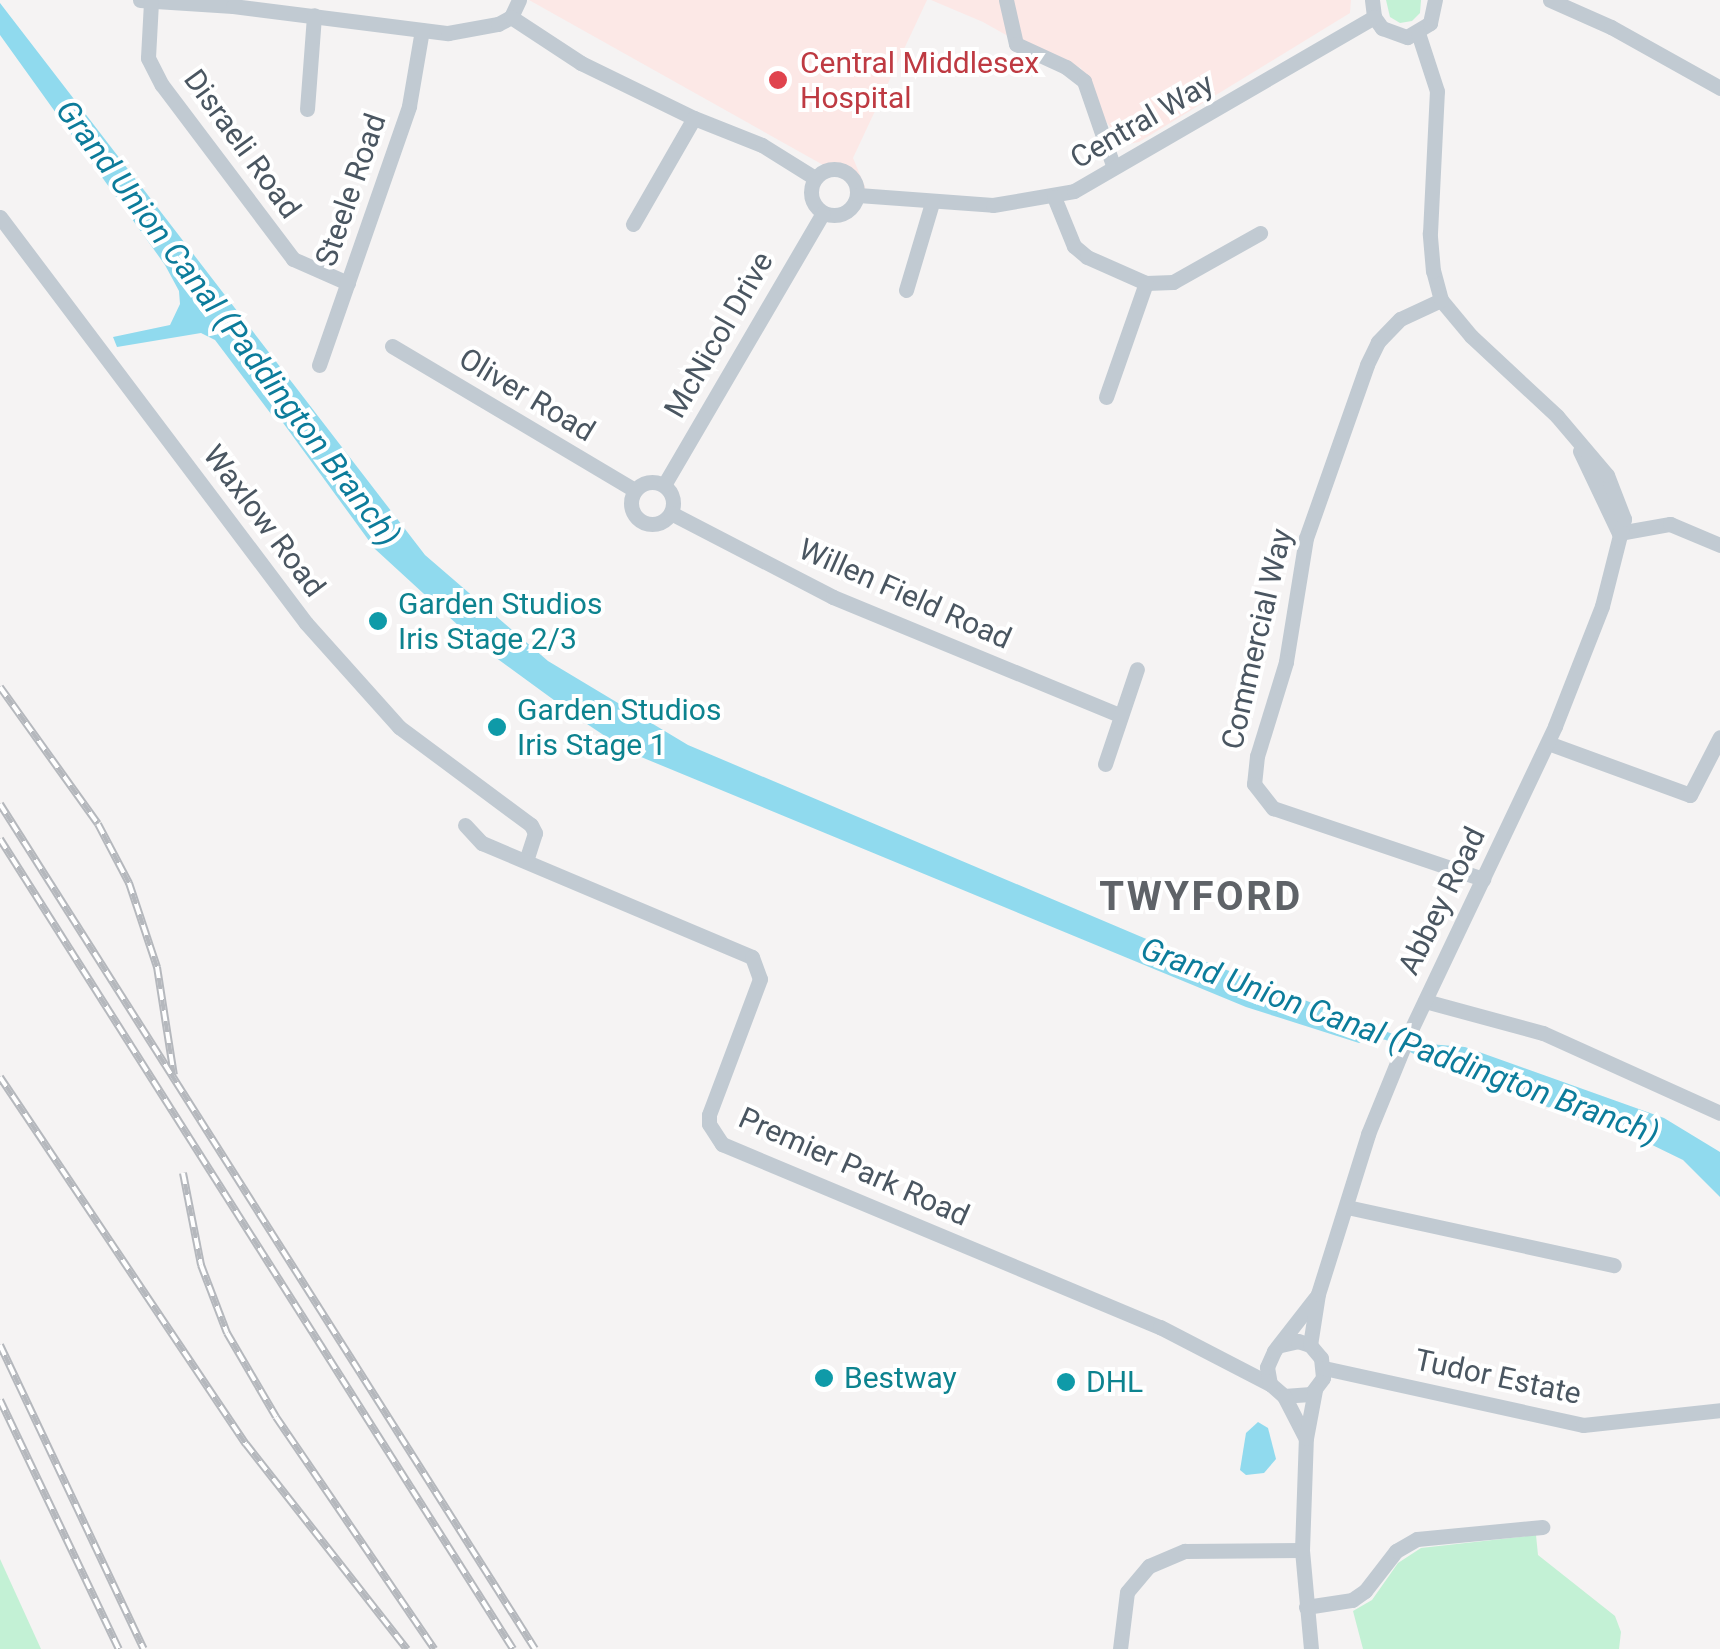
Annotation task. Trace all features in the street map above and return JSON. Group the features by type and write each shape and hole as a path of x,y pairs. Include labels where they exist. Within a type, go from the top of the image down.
{"street":[{"path":"145,1 467,33 486,30 511,17 519,0"},
{"path":"1006,0 1016,44 1066,67 1084,81 1113,165"},
{"path":"1373,8 1392,34 1418,33 1432,20 1436,0"},
{"path":"1550,0 1611,27 1720,88"},
{"name":"Disraeli Road","path":"145,1 148,58 162,84 292,259 348,282"},
{"name":"Central Way","path":"858,194 993,205 1054,197 1086,186 1113,165 1214,112 1373,8"},
{"path":"307,109 314,15"},
{"path":"511,17 581,63 694,118 762,145 815,178"},
{"name":"Steele Road","path":"318,364 409,106 422,30"},
{"name":"Abbey Road","path":"1310,1345 1318,1294 1399,1056 1548,743 1602,606 1624,519 1616,490 1576,440 1534,393 1471,336 1442,300 1433,271 1430,232 1438,90 1418,33"},
{"path":"633,224 694,118"},
{"path":"840,170 854,181 858,194 844,213 823,213 811,197 815,178 824,171 840,170"},
{"path":"1054,197 1074,246 1087,257 1146,283 1173,282 1260,234"},
{"path":"906,290 932,203"},
{"name":"McNicol Drive","path":"664,485 823,213"},
{"name":"Waxlow Road","path":"0,217 306,622 399,726 524,820 536,834 526,860"},
{"path":"1106,398 1146,283"},
{"name":"Commercial Way","path":"1442,300 1400,319 1378,342 1367,365 1306,538 1286,662 1257,756 1254,784 1273,808 1484,879"},
{"name":"Oliver Road","path":"392,346 635,490"},
{"path":"652,482 664,485 674,500 671,513 655,524 641,522 630,504 635,490 652,482"},
{"name":"Willen Field Road","path":"671,513 833,597 1120,715"},
{"path":"1619,533 1670,524 1720,545"},
{"path":"1104,764 1138,669"},
{"path":"1548,743 1690,795 1720,737"},
{"name":"Premier Park Road","path":"466,825 482,843 752,958 760,979 709,1114 709,1124 722,1144 1219,1354 1270,1384"},
{"path":"1425,1002 1570,1043 1720,1113"},
{"path":"1347,1207 1614,1265"},
{"name":"Abbey Road","path":"1277,1348 1318,1294"},
{"path":"1306,1438 1284,1396 1270,1384 1266,1367 1277,1348 1310,1345 1324,1368 1315,1390 1306,1438 1302,1550 1311,1649"},
{"name":"Premier Park Road","path":"1219,1354 1254,1358 1277,1348"},
{"name":"Tudor Estate","path":"1324,1368 1583,1425 1720,1410"},
{"path":"1284,1396 1302,1398 1315,1390"},
{"path":"1306,1607 1352,1600 1365,1591 1396,1551 1417,1539 1542,1526"},
{"path":"1120,1649 1128,1592 1149,1566 1184,1551 1302,1550"}],"shaded area":[{"name":"Central Middlesex Hospital","path":"529,0 927,0 853,158 866,189"},
{"name":"Central Middlesex Hospital","path":"931,0 1351,0 1350,13 1139,142 1124,145 1098,111 1081,68 1029,48 983,22"}],"green space":[{"path":"1386,0 1421,0 1420,13 1412,21 1400,23 1390,17"},
{"path":"1536,1535 1538,1555 1615,1616 1621,1632 1619,1649 1363,1649 1353,1611 1372,1600 1398,1563 1421,1548"},
{"path":"0,1559 41,1649 0,1649"}],"water":[{"name":"Grand Union Canal (Paddington Branch)","path":"0,3 425,555 548,661 688,745 1144,938 1390,1033 1429,1044 1465,1047 1664,1118 1720,1152 1720,1197 1683,1160 1644,1141 1456,1075 1386,1040 1371,1037 1359,1043 1246,1007 629,752 584,722 484,649 375,549 281,420 271,414 215,340 201,333 117,347 113,337 170,325 180,304 179,291 165,265 0,35"},
{"path":"1258,1422 1268,1428 1276,1459 1264,1473 1246,1475 1240,1470 1246,1433"}],"railway":[{"path":"0,687 98,824 129,883 157,967 174,1075"},
{"path":"0,804 535,1649"},
{"path":"0,839 513,1649"},
{"path":"0,1077 246,1444 407,1649"},
{"path":"183,1173 201,1265 227,1333 276,1417 434,1649"},
{"path":"0,1345 144,1649"},
{"path":"0,1400 119,1649"}],"place":[{"name":"Central Middlesex Hospital","path":"778,80"},
{"name":"Garden Studios Iris Stage 2/3","path":"378,621"},
{"name":"Garden Studios Iris Stage 1","path":"497,727"},
{"name":"Bestway","path":"824,1378"},
{"name":"DHL","path":"1066,1382"}],"district":[{"name":"TWYFORD","path":"1201,897"}]}
